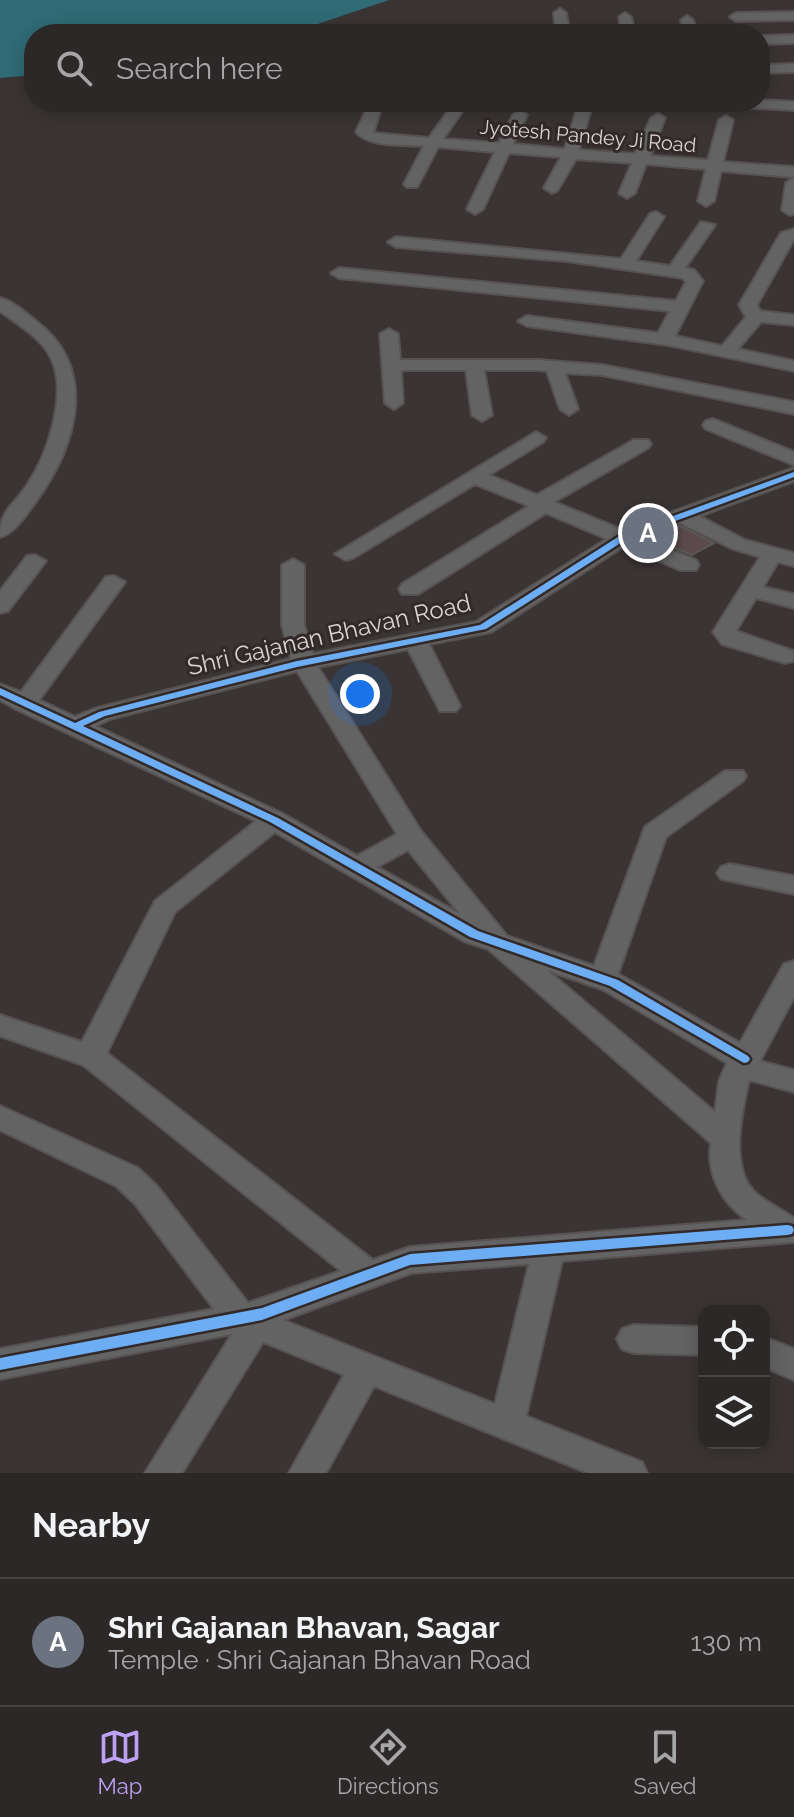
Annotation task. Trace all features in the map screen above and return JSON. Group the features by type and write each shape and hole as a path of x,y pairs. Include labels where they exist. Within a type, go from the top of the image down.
{"street":[{"path":"755,17 769,0"},
{"path":"560,13 562,24"},
{"path":"736,17 794,16"},
{"path":"625,17 626,24"},
{"path":"687,20 688,24"},
{"path":"770,40 794,39"},
{"path":"776,40 794,48"},
{"path":"770,68 794,68"},
{"path":"770,79 775,87"},
{"path":"770,105 794,106"},
{"name":"Jyotesh Pandey Ji Road","path":"373,112 364,135 794,172"},
{"path":"412,184 433,143 455,112"},
{"path":"552,188 570,155 583,112"},
{"path":"475,209 520,115"},
{"path":"627,193 658,118"},
{"path":"706,201 726,120"},
{"path":"790,210 794,183"},
{"path":"626,264 656,217"},
{"path":"674,272 707,225"},
{"path":"755,317 748,305 789,233"},
{"path":"396,242 567,256 695,278 664,339"},
{"path":"339,273 681,307"},
{"path":"0,303 40,332 65,368 65,414 53,459 38,489 0,531"},
{"path":"726,352 755,317 768,315 794,320"},
{"path":"527,321 664,339 794,366"},
{"path":"389,334 394,403"},
{"path":"469,340 482,415"},
{"path":"391,365 554,366 608,371 794,408"},
{"path":"554,366 569,409"},
{"path":"713,425 791,470"},
{"path":"346,554 536,438"},
{"path":"410,589 641,444"},
{"name":"Shri Gajanan Bhavan Road","path":"74,727 102,714 304,663 494,622 624,537 791,470"},
{"path":"474,476 688,565"},
{"path":"682,516 738,544 794,560"},
{"path":"772,554 725,629 726,635 785,656"},
{"path":"0,606 35,561"},
{"path":"293,565 293,625 304,663 412,837 499,944 726,1139"},
{"path":"24,704 114,582"},
{"path":"750,590 794,601"},
{"path":"416,641 448,706"},
{"path":"0,691 274,820 460,927 499,944 603,978 742,1063 794,1081"},
{"path":"603,978 654,833 668,820 734,776"},
{"path":"93,1057 93,1049 164,907 274,820"},
{"path":"356,867 412,837"},
{"path":"730,873 794,885"},
{"path":"791,1232 744,1202 725,1170 729,1099 742,1063 794,971"},
{"path":"0,1025 93,1057 369,1275"},
{"path":"0,1117 127,1177 146,1195 248,1321 629,1473"},
{"path":"0,1364 248,1321 424,1257 791,1232"},
{"path":"507,1425 549,1248"},
{"path":"163,1473 248,1321"},
{"path":"634,1339 698,1341"},
{"path":"770,1354 794,1365"},
{"path":"307,1473 366,1368"}],"water":[{"path":"0,0 389,0 318,24 24,24 24,76 0,78"}],"building":[{"path":"680,526 714,543 692,555 649,538"}],"cycle path":[{"path":"74,727 102,714 297,664 483,627 624,537 794,474"},
{"path":"0,691 274,820 474,934 614,983 744,1059"},
{"path":"0,1364 262,1314 410,1260 787,1230"}],"place":[{"name":"Shri Gajanan Bhavan, Sagar","path":"648,533"}]}
